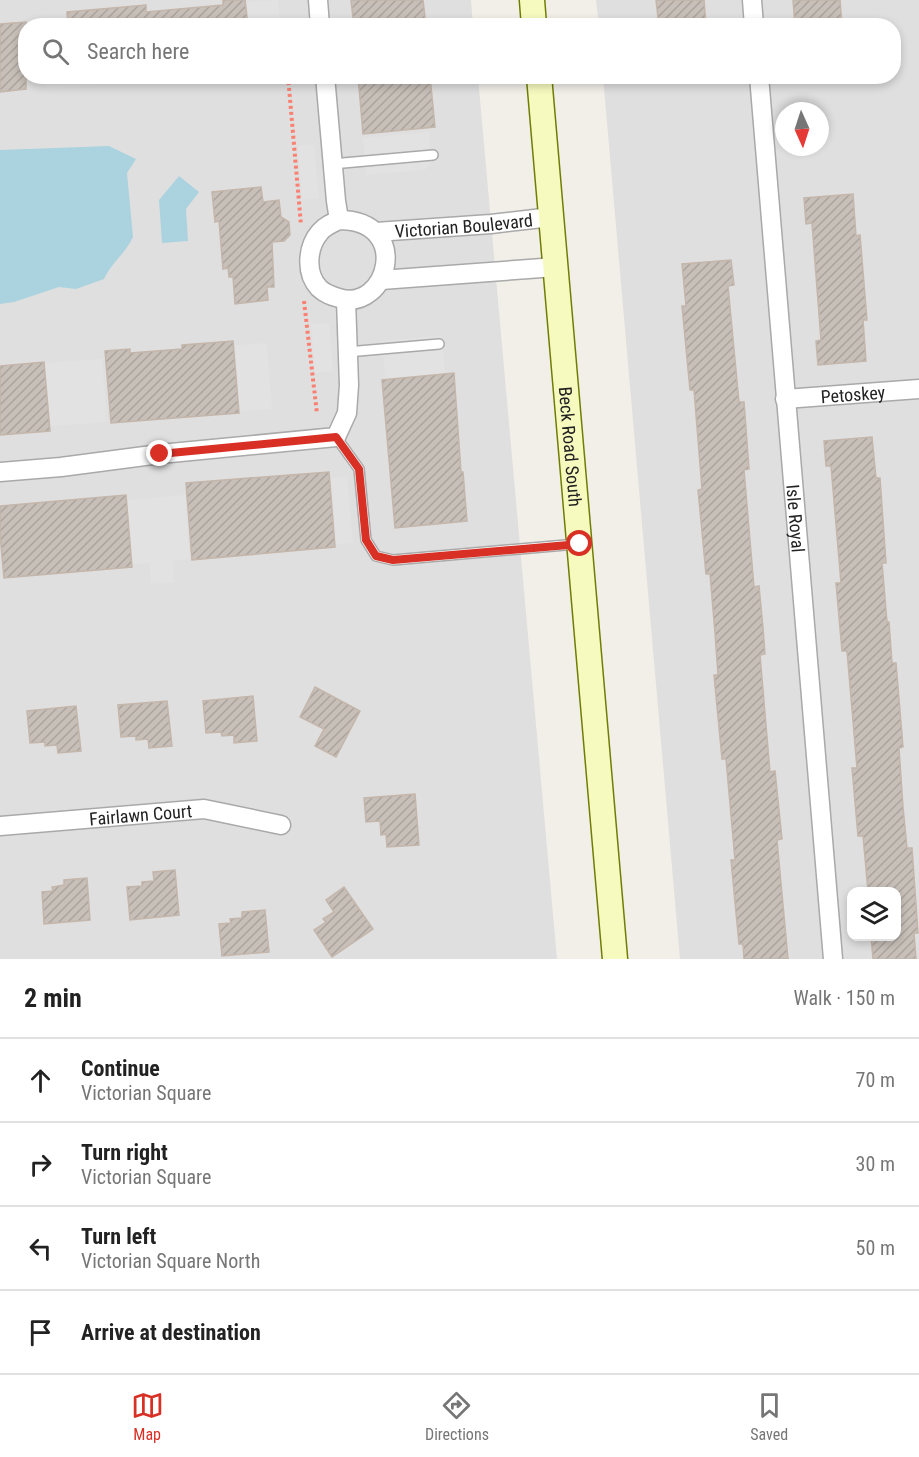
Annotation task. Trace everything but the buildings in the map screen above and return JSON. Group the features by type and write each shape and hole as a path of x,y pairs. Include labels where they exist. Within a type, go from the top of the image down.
{"main road":[{"path":"532,0 533,18"},
{"name":"Beck Road South","path":"540,84 615,959"}],"street":[{"path":"318,0 319,18"},
{"path":"752,0 753,18"},
{"path":"326,84 339,220"},
{"name":"Isle Royal","path":"760,84 833,959"},
{"name":"Victorian Boulevard","path":"376,232 491,224 551,217"},
{"path":"339,220 354,220 376,232 386,255 381,280 372,291 346,300 329,295 320,289 310,269 309,255 319,232 339,220"},
{"path":"381,280 556,267"},
{"path":"0,472 336,437 347,413 349,385 346,300"},
{"name":"Petoskey","path":"785,399 919,389"},
{"name":"Fairlawn Court","path":"0,826 204,809 280,825"}],"lane":[{"path":"332,164 433,155"},
{"path":"347,352 439,344"},
{"path":"336,437 359,469 366,540 376,556 393,560 580,544"}],"shaded area":[{"path":"0,0 471,0 472,18 18,18 18,84 479,84 557,959 0,959"},
{"path":"278,0 279,18 248,18 247,2"},
{"path":"596,0 919,0 919,959 680,959 604,84 901,84 901,18 598,18"},
{"path":"46,84 101,84 46,89"},
{"path":"429,132 431,164 425,170 366,175 363,138"},
{"path":"314,145 319,198 302,200 298,146"},
{"path":"329,323 333,371 315,373 311,324"},
{"path":"442,336 445,373 385,378 382,341"},
{"path":"267,343 272,409 240,411 235,345"},
{"path":"102,359 107,422 50,426 45,363"},
{"path":"347,477 353,543 336,544 331,478"},
{"path":"185,495 190,559 173,560 174,582 151,584 150,563 132,564 127,500"}],"water":[{"path":"109,146 136,159 127,173 133,237 126,248 104,279 76,289 59,287 14,302 0,304 0,150"},
{"path":"179,176 199,192 186,209 188,241 162,243 159,200"}],"route":[{"path":"160,454 336,437 359,469 366,540 376,556 393,560 580,544"}]}
